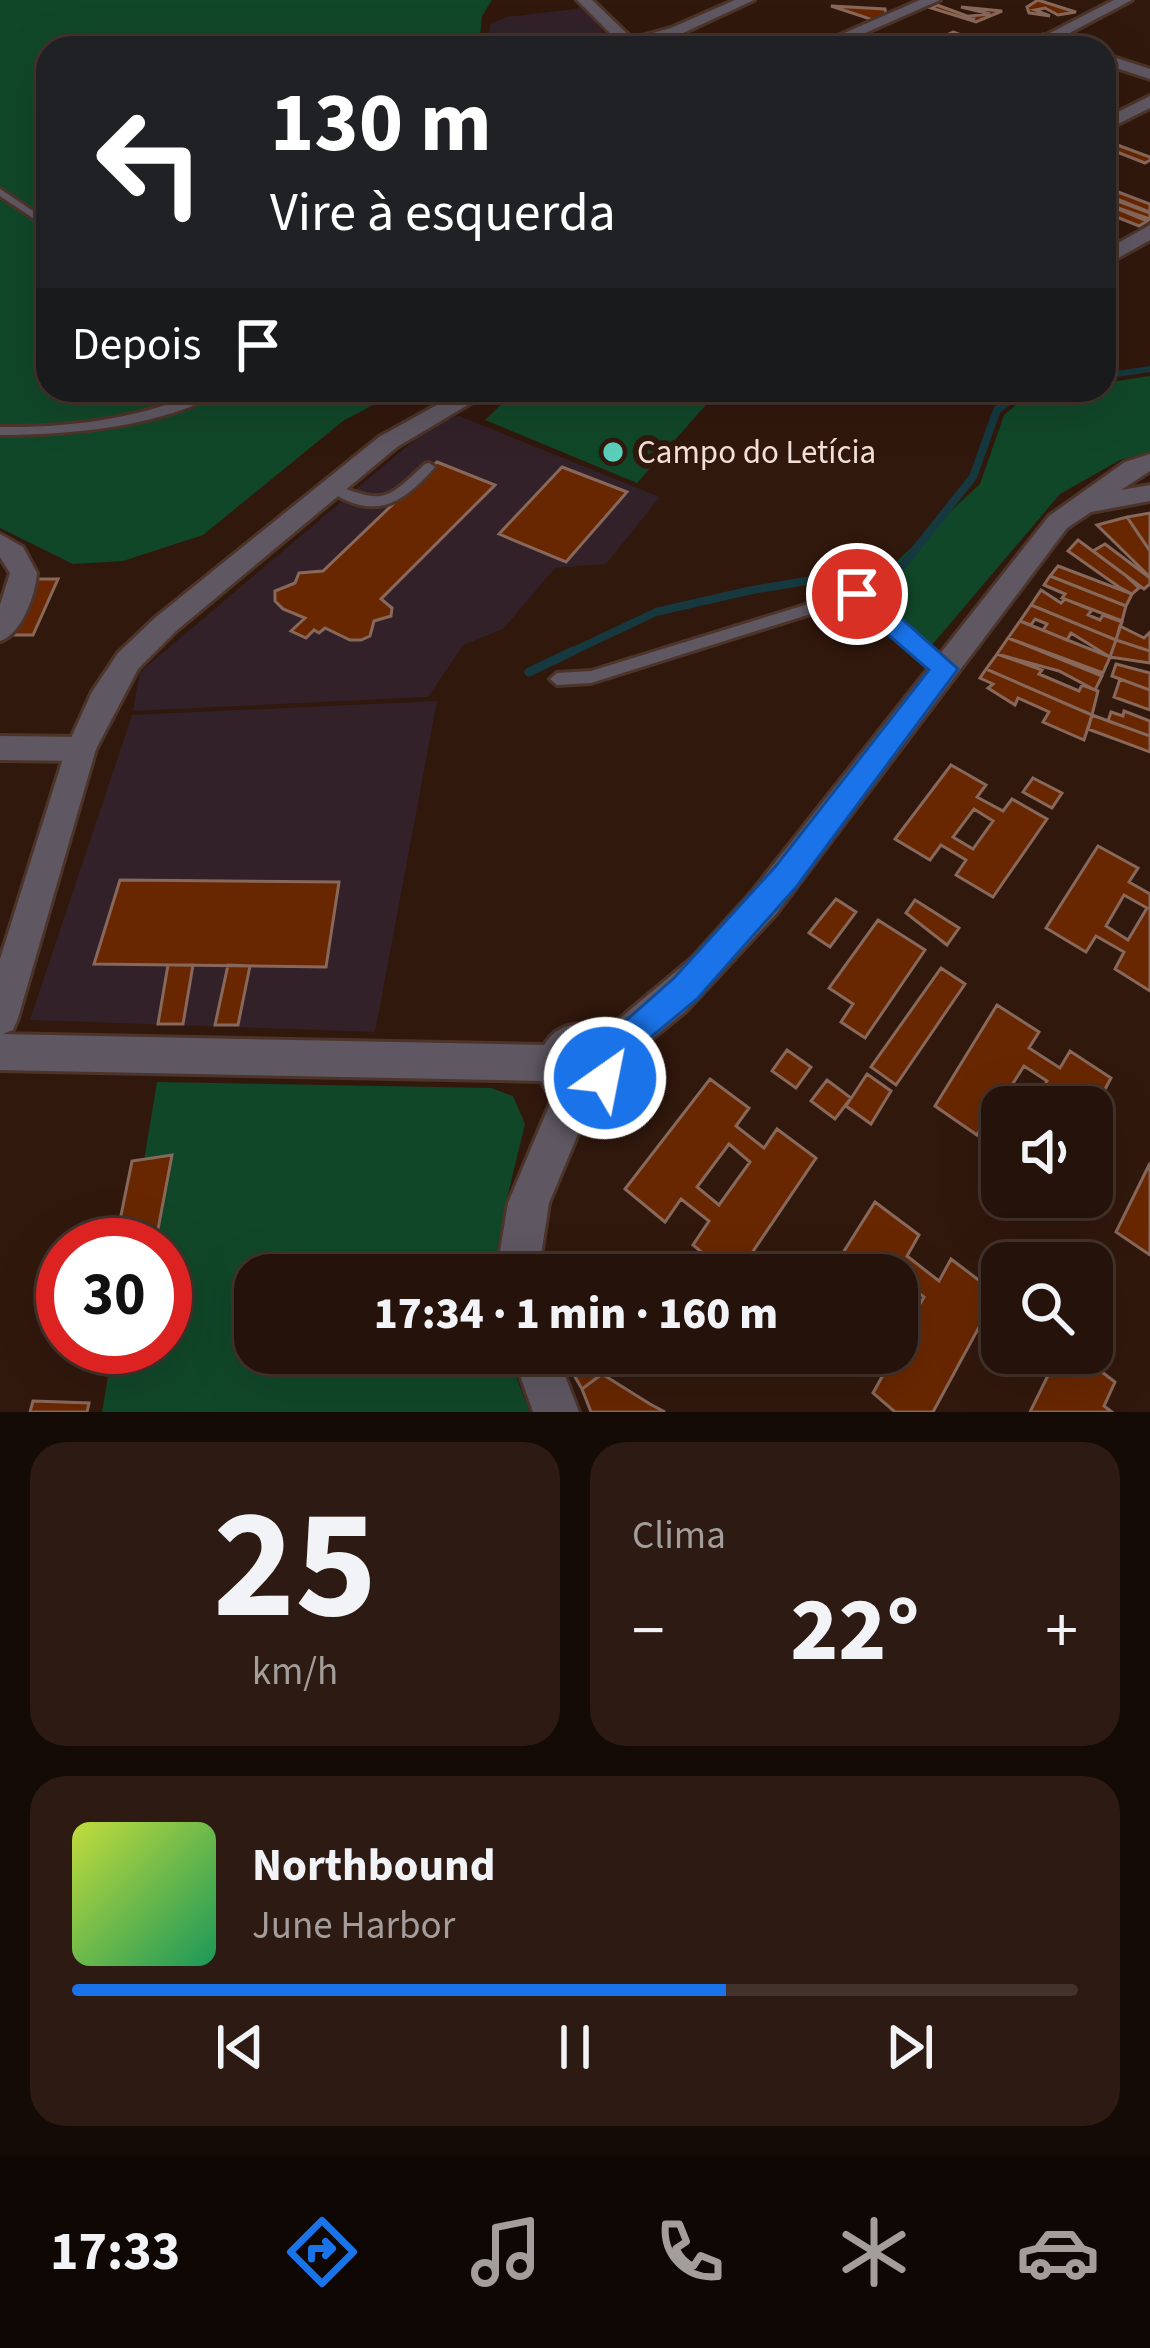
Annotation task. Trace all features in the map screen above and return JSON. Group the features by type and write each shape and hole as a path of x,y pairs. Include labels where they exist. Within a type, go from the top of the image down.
{"street":[{"path":"584,0 622,36"},
{"path":"660,36 747,0"},
{"path":"846,36 932,0"},
{"path":"1052,36 1125,0"},
{"path":"1116,63 1150,74"},
{"path":"1116,119 1150,101"},
{"path":"1116,252 1150,231"},
{"path":"0,1018 81,749 103,700 128,662 166,624 388,442 460,402"},
{"path":"0,1052 566,1077 600,1085 608,1070 605,1053 642,1029 686,988 786,877 1058,522 1134,468 1150,462"},
{"path":"1084,505 1150,493"},
{"path":"0,543 16,553 26,574 0,631"},
{"path":"0,748 81,749"},
{"path":"517,1254 518,1231 566,1077"},
{"path":"542,1374 556,1412"}],"lane":[{"path":"0,192 36,217"},
{"path":"0,431 68,429 150,414 184,402"},
{"path":"332,488 382,506 392,503 429,467"},
{"path":"557,679 591,677 857,594 945,669"}],"shaded area":[{"path":"584,8 606,36 488,36 490,24 506,17"},
{"path":"459,416 660,497 606,564 555,568 503,629 463,645 428,697 133,711 140,672 432,425"},
{"path":"437,701 375,1032 30,1020 132,715"}],"green space":[{"path":"0,0 492,0 482,16 480,36 36,36 36,402 379,402 343,421 203,535 123,561 73,564 0,528"},
{"path":"1150,376 1150,452 1120,460 1060,494 932,645 866,590 980,484 1004,415 1019,402 1116,402 1116,381"},
{"name":"Campo do Letícia","path":"504,402 708,402 637,483 485,420"},
{"path":"157,1082 491,1088 513,1096 525,1124 506,1202 507,1254 234,1254 234,1374 515,1374 530,1412 102,1412 108,1374 192,1374 192,1218 134,1218"}],"building":[{"path":"1038,0 1076,12 1058,15 1045,8 1035,10 1050,16 1029,13 1027,7"},
{"path":"937,5 975,19 970,16 990,14 961,7 1002,11 976,22 931,8"},
{"path":"831,6 885,9 886,14 873,20"},
{"path":"1116,144 1150,157 1145,163 1116,152"},
{"path":"1116,191 1150,204 1150,212 1116,199"},
{"path":"1116,200 1150,213 1150,219 1116,207"},
{"path":"1116,208 1147,221 1139,226 1116,217"},
{"path":"437,462 495,485 381,599 392,608 391,616 374,621 370,636 361,640 325,628 306,638 291,631 305,618 283,609 275,601 275,591 295,583 299,573 323,571"},
{"path":"562,467 627,492 566,562 499,534"},
{"path":"1150,513 1150,551 1127,517"},
{"path":"1127,517 1150,551 1150,577 1097,525"},
{"path":"1078,540 1139,588 1132,594 1068,551"},
{"path":"1105,544 1150,578 1150,584 1144,589 1093,551"},
{"path":"1058,566 1132,594 1126,606 1050,576"},
{"path":"1050,576 1126,606 1122,621 1062,598 1065,594 1044,585"},
{"path":"38,579 58,579 33,635 12,635"},
{"path":"1041,590 1061,603 1065,599 1092,610 1088,615 1100,620 1103,615 1122,622 1116,640 1031,605"},
{"path":"1031,605 1116,640 1110,657 1071,633 1067,640 1043,630 1047,624 1035,619 1031,625 1020,621"},
{"path":"1020,621 1110,657 1103,673 1008,638"},
{"path":"1120,626 1144,638 1150,632 1150,651 1116,640"},
{"path":"1008,638 1102,676 1095,690 1059,671 997,654"},
{"path":"1116,640 1150,651 1150,663 1110,657"},
{"path":"997,654 1042,670 1039,674 1079,691 1082,685 1098,691 1092,715 986,669"},
{"path":"1116,664 1150,673 1150,690 1112,676"},
{"path":"986,669 1092,715 1084,740 1043,722 1049,712 1018,698 1015,705 988,688 993,684 980,678"},
{"path":"1120,679 1150,690 1150,710 1114,697"},
{"path":"1124,711 1150,721 1150,736 1108,721 1111,712 1123,716"},
{"path":"1092,715 1150,736 1150,752 1088,729"},
{"path":"951,765 986,785 977,797 1003,811 1012,799 1047,819 993,897 956,875 966,860 941,845 930,860 895,839","holes":["974,809 993,821 973,849 953,837"]},
{"path":"1033,778 1062,793 1052,808 1023,792"},
{"path":"1098,846 1138,868 1129,882 1150,894 1150,991 1115,969 1124,952 1096,936 1086,952 1046,928","holes":["1124,895 1147,908 1128,940 1106,926"]},
{"path":"120,880 339,882 326,967 94,964"},
{"path":"836,899 856,912 830,947 809,933"},
{"path":"915,900 959,928 947,945 906,913"},
{"path":"878,920 925,950 865,1038 841,1022 853,1004 829,988"},
{"path":"168,965 193,965 183,1024 158,1024"},
{"path":"228,965 250,966 238,1025 215,1025"},
{"path":"941,968 965,984 896,1085 871,1067"},
{"path":"997,1005 1039,1032 1029,1048 1060,1068 1070,1051 1111,1078 1107,1086 1044,1086 1047,1081 1024,1066 1011,1086 981,1086 977,1135 935,1106"},
{"path":"787,1050 811,1067 796,1088 772,1071"},
{"path":"867,1074 891,1091 871,1124 846,1106"},
{"path":"710,1079 749,1108 736,1126 764,1148 777,1129 816,1158 751,1254 704,1254 693,1245 709,1221 681,1199 665,1222 625,1189","holes":["729,1144 750,1162 719,1205 697,1187"]},
{"path":"827,1080 851,1098 835,1119 811,1101"},
{"path":"172,1155 160,1218 120,1218 132,1161"},
{"path":"1150,1163 1150,1255 1116,1232"},
{"path":"875,1202 919,1235 908,1254 842,1254"},
{"path":"951,1259 981,1282 981,1324 933,1412 895,1412 873,1393 884,1374 918,1374 918,1307 924,1297 918,1292 918,1265 939,1281"},
{"path":"573,1374 602,1374 582,1389"},
{"path":"602,1374 665,1412 591,1412 582,1389"},
{"path":"1049,1374 1105,1374 1115,1382 1104,1406 1112,1412 1030,1412"},
{"path":"33,1401 89,1403 87,1412 30,1412"}],"waterway":[{"path":"1116,374 1150,369"},
{"path":"567,654 656,612 752,590 903,565 973,477 997,410 1007,402"},
{"path":"529,672 573,651"}],"place":[{"name":"Campo do Letícia","path":"613,452"}],"route":[{"path":"605,1078 605,1053 642,1029 686,988 786,877 945,669 857,594"}]}
